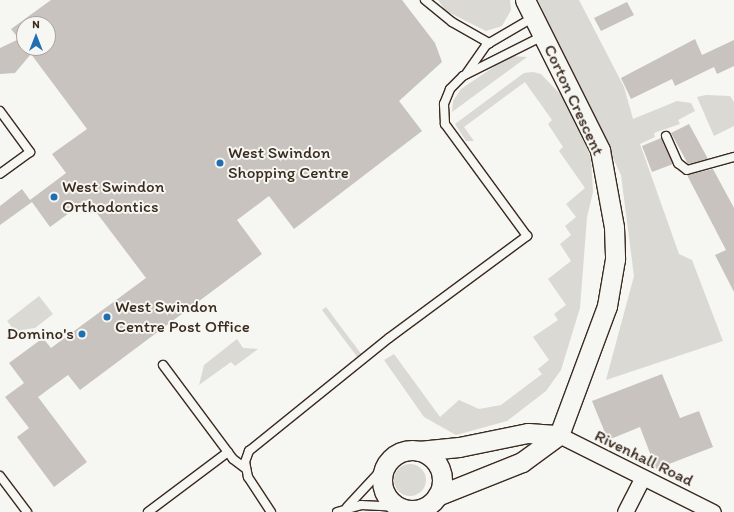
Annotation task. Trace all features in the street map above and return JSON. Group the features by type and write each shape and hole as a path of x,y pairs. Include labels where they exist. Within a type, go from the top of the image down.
{"street":[{"name":"Corton Crescent","path":"525,0 544,35 600,150 614,227 615,258 607,306 559,435"},
{"path":"528,433 559,435 522,462 435,503 408,510 383,490 385,466 399,452 459,447 528,433"},
{"name":"Rivenhall Road","path":"559,435 642,479 713,512"},
{"path":"419,450 435,461 440,469 441,485 435,503"},
{"path":"625,512 642,479"}],"lane":[{"path":"425,0 434,9 490,43"},
{"path":"434,9 435,0"},
{"path":"245,468 246,456 255,444 527,236 445,124 447,95 466,74 474,58 490,43 534,17"},
{"path":"466,74 544,35"},
{"path":"0,111 30,152 0,174"},
{"path":"666,136 678,164 687,170 734,157"},
{"path":"163,365 228,452 245,468 271,512"},
{"path":"148,512 228,452"},
{"path":"347,508 385,466"},
{"path":"0,476 27,512"},
{"path":"337,512 347,508 378,504 408,510"}],"shaded area":[{"path":"438,0 510,0 511,10 502,26 486,31 446,11"},
{"path":"538,0 579,0 624,87 633,119 677,101 691,103 695,111 678,120 680,124 654,133 655,137 640,144 679,254 692,260 723,341 606,380 634,276 621,175"},
{"path":"510,56 527,57 452,112 453,101 461,89"},
{"path":"533,72 541,74 560,94 573,114 591,158 593,192 587,217 580,308 561,370 546,391 507,421 456,435 424,417 384,360 394,354 440,417 459,400 479,409 501,405 542,374 538,369 549,360 533,337 558,320 554,314 566,305 548,279 571,261 560,244 571,235 565,226 576,217 566,204 585,188 559,151 563,147 548,124 552,120 525,82 464,127 474,141 466,141 455,124 524,73"},
{"path":"706,95 730,96 734,102 734,126 714,136 697,97"},
{"path":"39,296 53,314 35,328 15,331 7,321"},
{"path":"326,307 362,355 358,358 322,310"},
{"path":"237,339 243,348 258,349 235,366 231,362 199,385 204,365"},
{"path":"407,464 413,464 422,468 426,480 422,492 413,496 407,496 398,492 394,483 394,477 398,468"}],"building":[{"name":"West Swindon Shopping Centre","path":"51,0 402,0 435,43 442,62 399,101 422,131 294,229 269,196 237,220 262,254 80,390 68,375 38,397 87,462 54,487 17,437 29,428 5,397 24,383 9,363 43,338 51,348 146,278 87,200 50,227 32,202 0,225 0,206 22,189 30,200 66,173 52,154 87,129 32,56 56,56 56,16 29,16"},
{"path":"627,2 634,15 601,31 594,18"},
{"name":"West Swindon Shopping Centre","path":"16,25 16,35 11,29"},
{"path":"695,39 702,55 734,40 734,66 717,74 714,67 675,86 672,79 631,99 621,78"},
{"name":"West Swindon Shopping Centre","path":"16,40 16,56 29,56 15,73 0,74 0,48"},
{"path":"689,124 708,159 688,164 671,133"},
{"path":"661,138 673,164 652,172 642,146"},
{"path":"713,169 734,208 734,292 715,255 726,250 687,175"},
{"path":"662,374 680,418 699,411 713,447 656,469 640,427 608,440 592,401"}],"place":[{"name":"West Swindon Shopping Centre","path":"220,163"},
{"name":"West Swindon Orthodontics","path":"54,197"},
{"name":"West Swindon Centre Post Office","path":"107,317"},
{"name":"Domino's","path":"82,334"}]}
